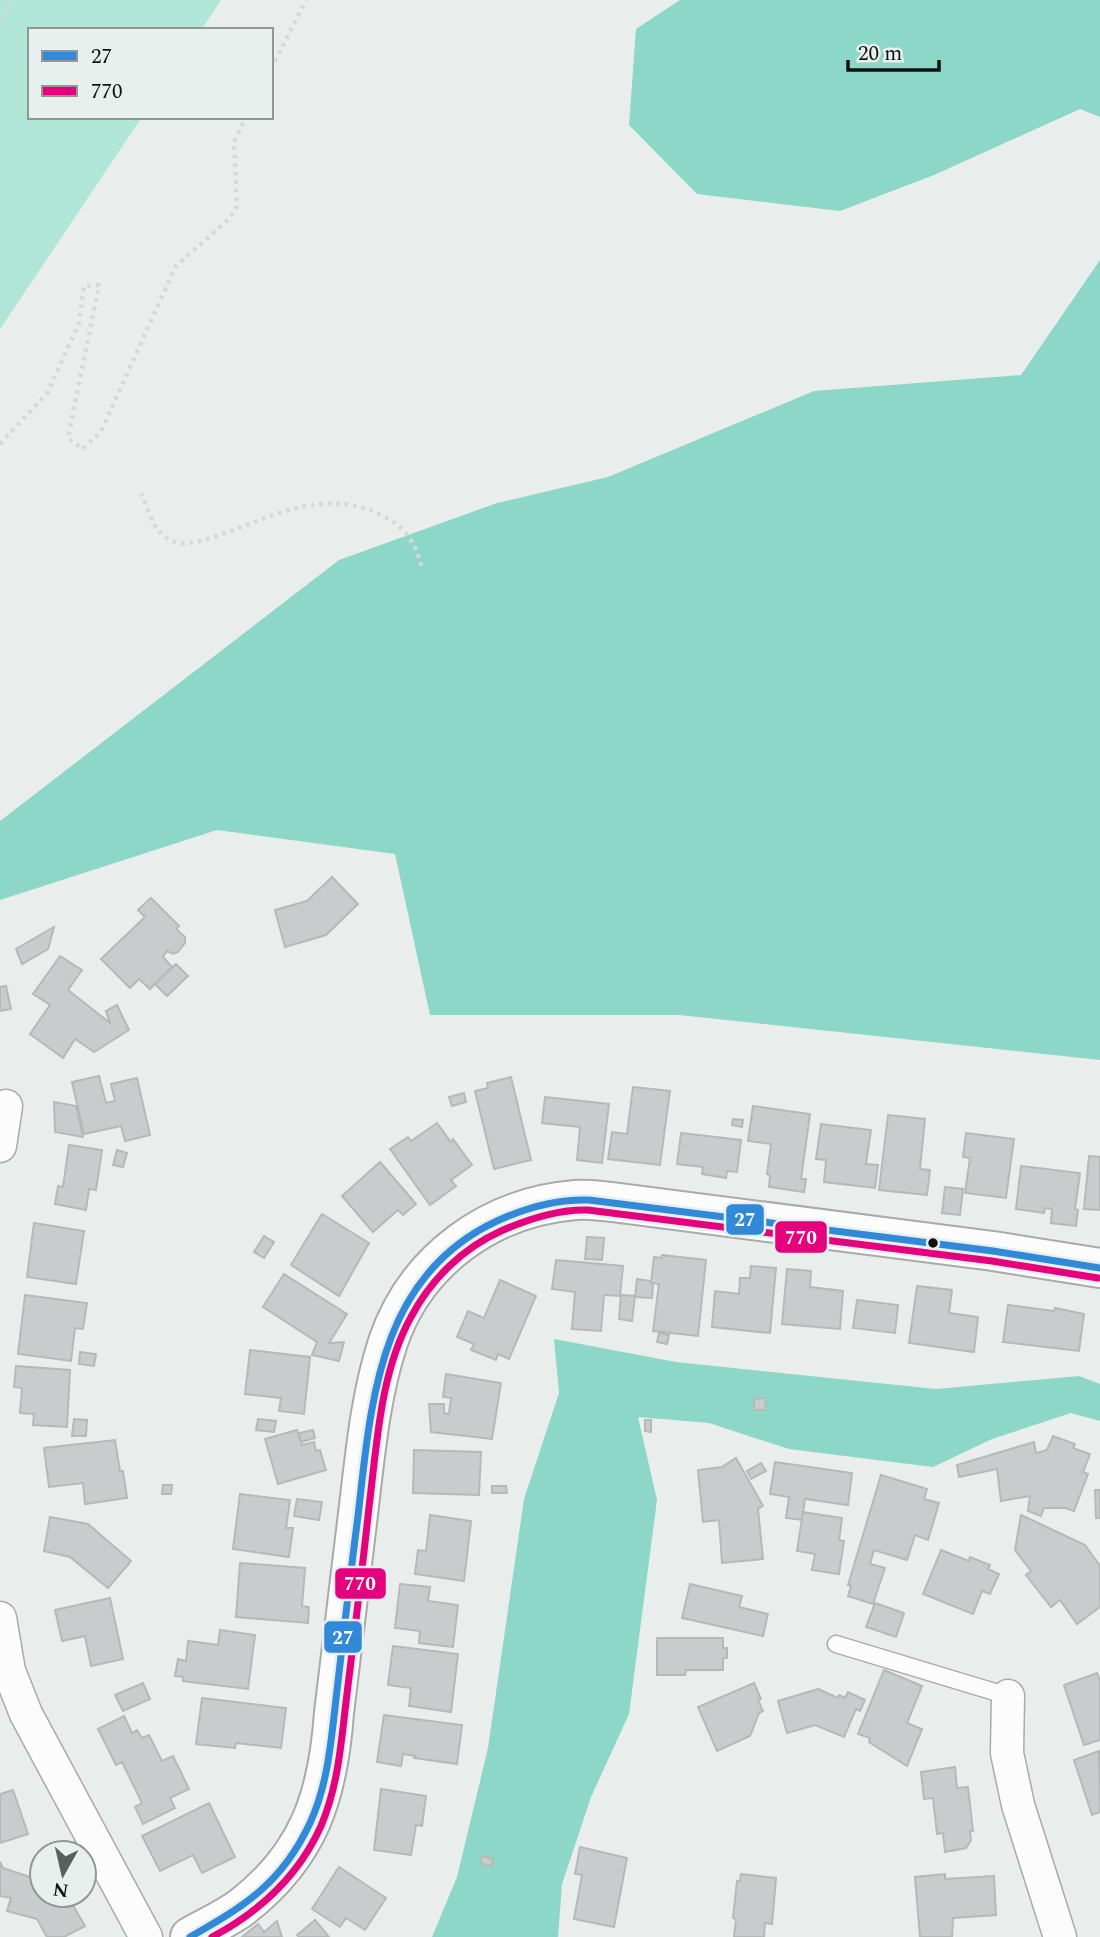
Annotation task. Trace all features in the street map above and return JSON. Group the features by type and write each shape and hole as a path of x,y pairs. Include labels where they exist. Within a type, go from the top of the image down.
{"street":[{"path":"0,1146 6,1106"},
{"path":"190,1937 240,1908 281,1872 303,1840 314,1815 331,1758 366,1441 377,1380 389,1339 412,1293 438,1261 463,1240 515,1211 577,1200 612,1202 993,1251 1100,1268"},
{"path":"0,1618 9,1671 26,1714 146,1937"},
{"path":"1008,1696 1007,1753 1018,1805 1060,1937"}],"lane":[{"path":"835,1644 1008,1696"}],"path":[{"path":"0,21 12,0"},
{"path":"273,65 306,0"},
{"path":"0,444 48,392 79,323 84,285 99,285 68,438 83,449 101,430 176,266 230,218 237,206 234,142 245,119"},
{"path":"141,493 162,535 181,543 212,537 288,509 324,502 350,504 371,510 408,534 419,552 422,569"}],"green space":[{"path":"0,0 221,0 202,28 28,28 28,119 141,119 0,329"},
{"path":"680,0 1100,0 1100,117 1080,109 934,175 840,211 697,194 629,125 636,29"},
{"path":"1100,260 1100,1060 679,1015 430,1015 395,854 217,830 0,900 0,821 339,560 497,503 608,477 814,391 1021,375"},
{"path":"554,1339 676,1362 936,1389 1079,1376 1100,1384 1100,1421 1071,1413 992,1439 933,1467 789,1449 709,1423 638,1417 657,1500 629,1714 591,1797 562,1884 558,1937 432,1937 457,1877 488,1748 524,1499 559,1393"}],"building":[{"path":"332,877 358,904 326,935 285,947 275,910 307,901"},
{"path":"151,898 179,926 176,929 185,937 185,943 178,952 173,954 167,951 163,957 172,967 150,989 139,979 130,988 101,959 145,917 138,910"},
{"path":"54,927 48,949 22,964 16,949"},
{"path":"60,956 82,970 68,990 110,1023 106,1011 117,1005 129,1030 94,1052 75,1039 63,1058 30,1034 50,1005 33,994"},
{"path":"176,964 188,976 167,996 155,984"},
{"path":"6,986 11,1009 0,1011 0,987"},
{"path":"99,1076 106,1103 115,1101 111,1084 137,1078 150,1135 125,1141 121,1126 84,1134 72,1082"},
{"path":"511,1077 531,1160 494,1169 475,1091 488,1088 487,1083"},
{"path":"633,1087 670,1091 660,1165 608,1159 612,1132 627,1134"},
{"path":"464,1093 466,1102 452,1106 449,1097"},
{"path":"545,1097 609,1104 602,1163 577,1160 580,1127 542,1123"},
{"path":"54,1102 76,1106 83,1137 55,1132"},
{"path":"753,1106 810,1114 801,1179 806,1179 804,1192 769,1187 770,1175 767,1174 771,1144 748,1141"},
{"path":"888,1115 925,1119 920,1169 930,1170 927,1195 879,1190"},
{"path":"733,1119 743,1120 742,1127 732,1125"},
{"path":"437,1123 472,1165 451,1180 456,1186 430,1205 390,1149 408,1137 411,1141"},
{"path":"821,1124 871,1130 866,1164 878,1165 875,1188 824,1182 826,1160 816,1159"},
{"path":"681,1133 741,1140 737,1172 727,1171 726,1178 702,1174 703,1167 677,1164"},
{"path":"966,1133 1014,1139 1006,1198 965,1193 970,1158 963,1157"},
{"path":"69,1145 102,1150 96,1190 89,1189 86,1210 55,1204 58,1186 63,1187"},
{"path":"117,1150 127,1153 123,1167 113,1165"},
{"path":"1089,1156 1100,1157 1100,1210 1084,1209"},
{"path":"380,1162 416,1204 403,1215 398,1210 373,1232 342,1196"},
{"path":"1021,1166 1080,1173 1075,1209 1078,1210 1076,1226 1051,1223 1052,1209 1045,1208 1044,1213 1016,1209"},
{"path":"945,1187 963,1189 960,1215 942,1213"},
{"path":"322,1214 369,1243 339,1296 291,1265"},
{"path":"34,1223 84,1231 76,1284 27,1277"},
{"path":"264,1236 274,1242 264,1258 254,1252"},
{"path":"587,1237 604,1238 602,1260 585,1259"},
{"path":"662,1255 706,1260 698,1336 653,1331 659,1284 651,1283 654,1257 661,1258"},
{"path":"556,1260 623,1266 620,1296 604,1295 601,1331 572,1329 575,1292 552,1289"},
{"path":"751,1266 776,1268 770,1333 712,1327 715,1291 739,1294 740,1278 750,1278"},
{"path":"787,1269 811,1271 810,1287 843,1291 840,1329 782,1324"},
{"path":"284,1274 347,1314 329,1343 344,1342 339,1361 312,1355 317,1342 263,1307"},
{"path":"637,1279 651,1281 652,1298 635,1297"},
{"path":"500,1280 536,1296 509,1359 498,1354 496,1360 471,1350 474,1344 457,1337 468,1311 484,1318"},
{"path":"917,1286 952,1290 949,1313 978,1317 974,1352 909,1343"},
{"path":"25,1295 87,1303 83,1329 75,1328 71,1361 18,1354"},
{"path":"621,1295 635,1296 632,1321 619,1319"},
{"path":"857,1300 898,1305 895,1333 853,1328"},
{"path":"1008,1305 1054,1311 1055,1308 1084,1314 1079,1351 1003,1342"},
{"path":"659,1333 669,1335 667,1344 657,1342"},
{"path":"250,1350 310,1357 304,1414 279,1411 281,1398 245,1394"},
{"path":"80,1352 96,1354 94,1366 79,1364"},
{"path":"16,1366 70,1370 67,1427 33,1425 34,1414 20,1413 22,1388 14,1387"},
{"path":"446,1374 501,1383 492,1439 431,1432 429,1404 444,1404 444,1413 449,1414 451,1398 443,1397"},
{"path":"765,1398 766,1410 754,1410 754,1399"},
{"path":"74,1419 87,1420 86,1436 72,1436"},
{"path":"258,1419 276,1421 274,1432 256,1430"},
{"path":"645,1420 651,1420 651,1432 645,1431"},
{"path":"297,1430 302,1445 314,1442 316,1451 320,1450 326,1470 278,1484 265,1439"},
{"path":"313,1430 315,1438 301,1442 299,1433"},
{"path":"1053,1436 1075,1444 1073,1448 1090,1454 1083,1472 1088,1474 1074,1511 1044,1508 1041,1516 1028,1511 1030,1496 1001,1501 997,1469 959,1477 957,1465 1034,1442 1036,1453 1047,1450"},
{"path":"115,1440 127,1498 85,1504 83,1483 49,1487 44,1448"},
{"path":"414,1450 481,1452 479,1495 413,1493"},
{"path":"736,1458 763,1506 758,1509 763,1559 722,1563 719,1520 703,1522 698,1470 722,1467"},
{"path":"775,1462 852,1473 848,1505 805,1499 802,1520 786,1518 789,1497 770,1494"},
{"path":"761,1463 766,1471 751,1479 747,1471"},
{"path":"881,1475 927,1489 924,1499 939,1503 928,1540 915,1535 907,1560 874,1550 870,1564 885,1568 873,1604 848,1596 851,1586 848,1585"},
{"path":"163,1485 172,1485 171,1494 162,1494"},
{"path":"492,1486 506,1486 507,1493 492,1493"},
{"path":"1095,1490 1100,1490 1100,1518 1096,1518"},
{"path":"240,1494 290,1500 286,1528 293,1528 289,1557 233,1549"},
{"path":"297,1499 322,1502 319,1520 294,1516"},
{"path":"803,1512 842,1518 839,1540 844,1541 839,1574 812,1570 815,1554 797,1551"},
{"path":"430,1515 471,1521 464,1581 415,1574 418,1550 426,1551"},
{"path":"1021,1515 1085,1545 1100,1566 1100,1607 1077,1624 1060,1600 1051,1607 1026,1575 1031,1571 1015,1550"},
{"path":"50,1517 88,1524 131,1561 108,1588 70,1557 44,1551"},
{"path":"941,1550 969,1561 970,1557 990,1565 988,1569 999,1574 990,1594 982,1591 973,1614 923,1594"},
{"path":"240,1563 305,1568 302,1606 309,1607 308,1623 236,1617"},
{"path":"400,1584 430,1587 428,1601 458,1605 453,1647 419,1643 420,1631 395,1628"},
{"path":"690,1584 742,1596 739,1607 768,1614 763,1636 682,1618"},
{"path":"110,1598 123,1659 91,1666 85,1636 62,1641 55,1610"},
{"path":"875,1603 904,1613 896,1637 866,1627"},
{"path":"220,1630 255,1635 248,1689 183,1681 183,1677 175,1676 178,1659 186,1661 188,1641 218,1645"},
{"path":"657,1638 723,1638 727,1658 723,1658 723,1670 686,1670 685,1675 657,1675"},
{"path":"393,1646 458,1654 451,1712 409,1706 411,1688 388,1685"},
{"path":"884,1670 922,1686 907,1723 922,1729 907,1766 869,1742 870,1738 858,1734"},
{"path":"1097,1673 1100,1681 1100,1740 1084,1745 1064,1685"},
{"path":"143,1683 150,1699 123,1711 115,1695"},
{"path":"754,1683 763,1711 759,1713 750,1736 717,1751 698,1707"},
{"path":"818,1689 838,1698 839,1695 845,1698 848,1692 865,1700 860,1711 856,1709 844,1737 815,1725 787,1733 778,1701"},
{"path":"202,1698 286,1708 281,1748 236,1743 235,1748 196,1744"},
{"path":"384,1715 462,1725 457,1764 403,1754 401,1766 377,1762"},
{"path":"124,1716 132,1733 137,1730 142,1738 149,1735 162,1761 173,1756 189,1789 170,1798 175,1808 143,1824 135,1807 142,1803 122,1762 116,1765 98,1729"},
{"path":"1099,1751 1100,1812 1092,1815 1074,1760"},
{"path":"955,1767 957,1788 968,1787 973,1831 970,1831 971,1840 966,1848 945,1852 943,1833 937,1834 933,1798 924,1799 921,1772"},
{"path":"381,1789 426,1796 422,1826 416,1825 411,1855 374,1850"},
{"path":"13,1790 28,1834 0,1843 0,1794"},
{"path":"209,1803 235,1857 202,1873 193,1855 160,1871 142,1836"},
{"path":"580,1847 627,1858 614,1927 574,1919 582,1875 575,1874"},
{"path":"482,1856 493,1859 492,1866 480,1863"},
{"path":"0,1862 3,1868 28,1876 28,1909 75,1909 85,1926 64,1937 47,1937 37,1919 7,1911 11,1898 0,1896"},
{"path":"339,1867 386,1898 365,1930 346,1918 340,1927 312,1909"},
{"path":"741,1874 776,1878 772,1924 765,1923 764,1937 734,1937 737,1881 740,1881"},
{"path":"945,1874 945,1879 994,1876 996,1915 953,1918 952,1937 920,1937 915,1877"},
{"path":"315,1920 329,1937 297,1935"},
{"path":"277,1921 282,1937 242,1937 258,1924 264,1932"}],"transit line":[{"name":"27","path":"190,1937 245,1903 274,1877 299,1844 316,1808 325,1778 330,1746 368,1430 376,1388 388,1347 404,1309 427,1274 457,1245 497,1221 519,1212 553,1203 589,1200 993,1251 1100,1268"},
{"name":"770","path":"212,1937 246,1916 289,1876 312,1844 327,1811 340,1749 381,1409 392,1361 411,1317 428,1290 449,1266 474,1246 501,1231 532,1219 566,1211 588,1210 992,1261 1098,1278"}]}
